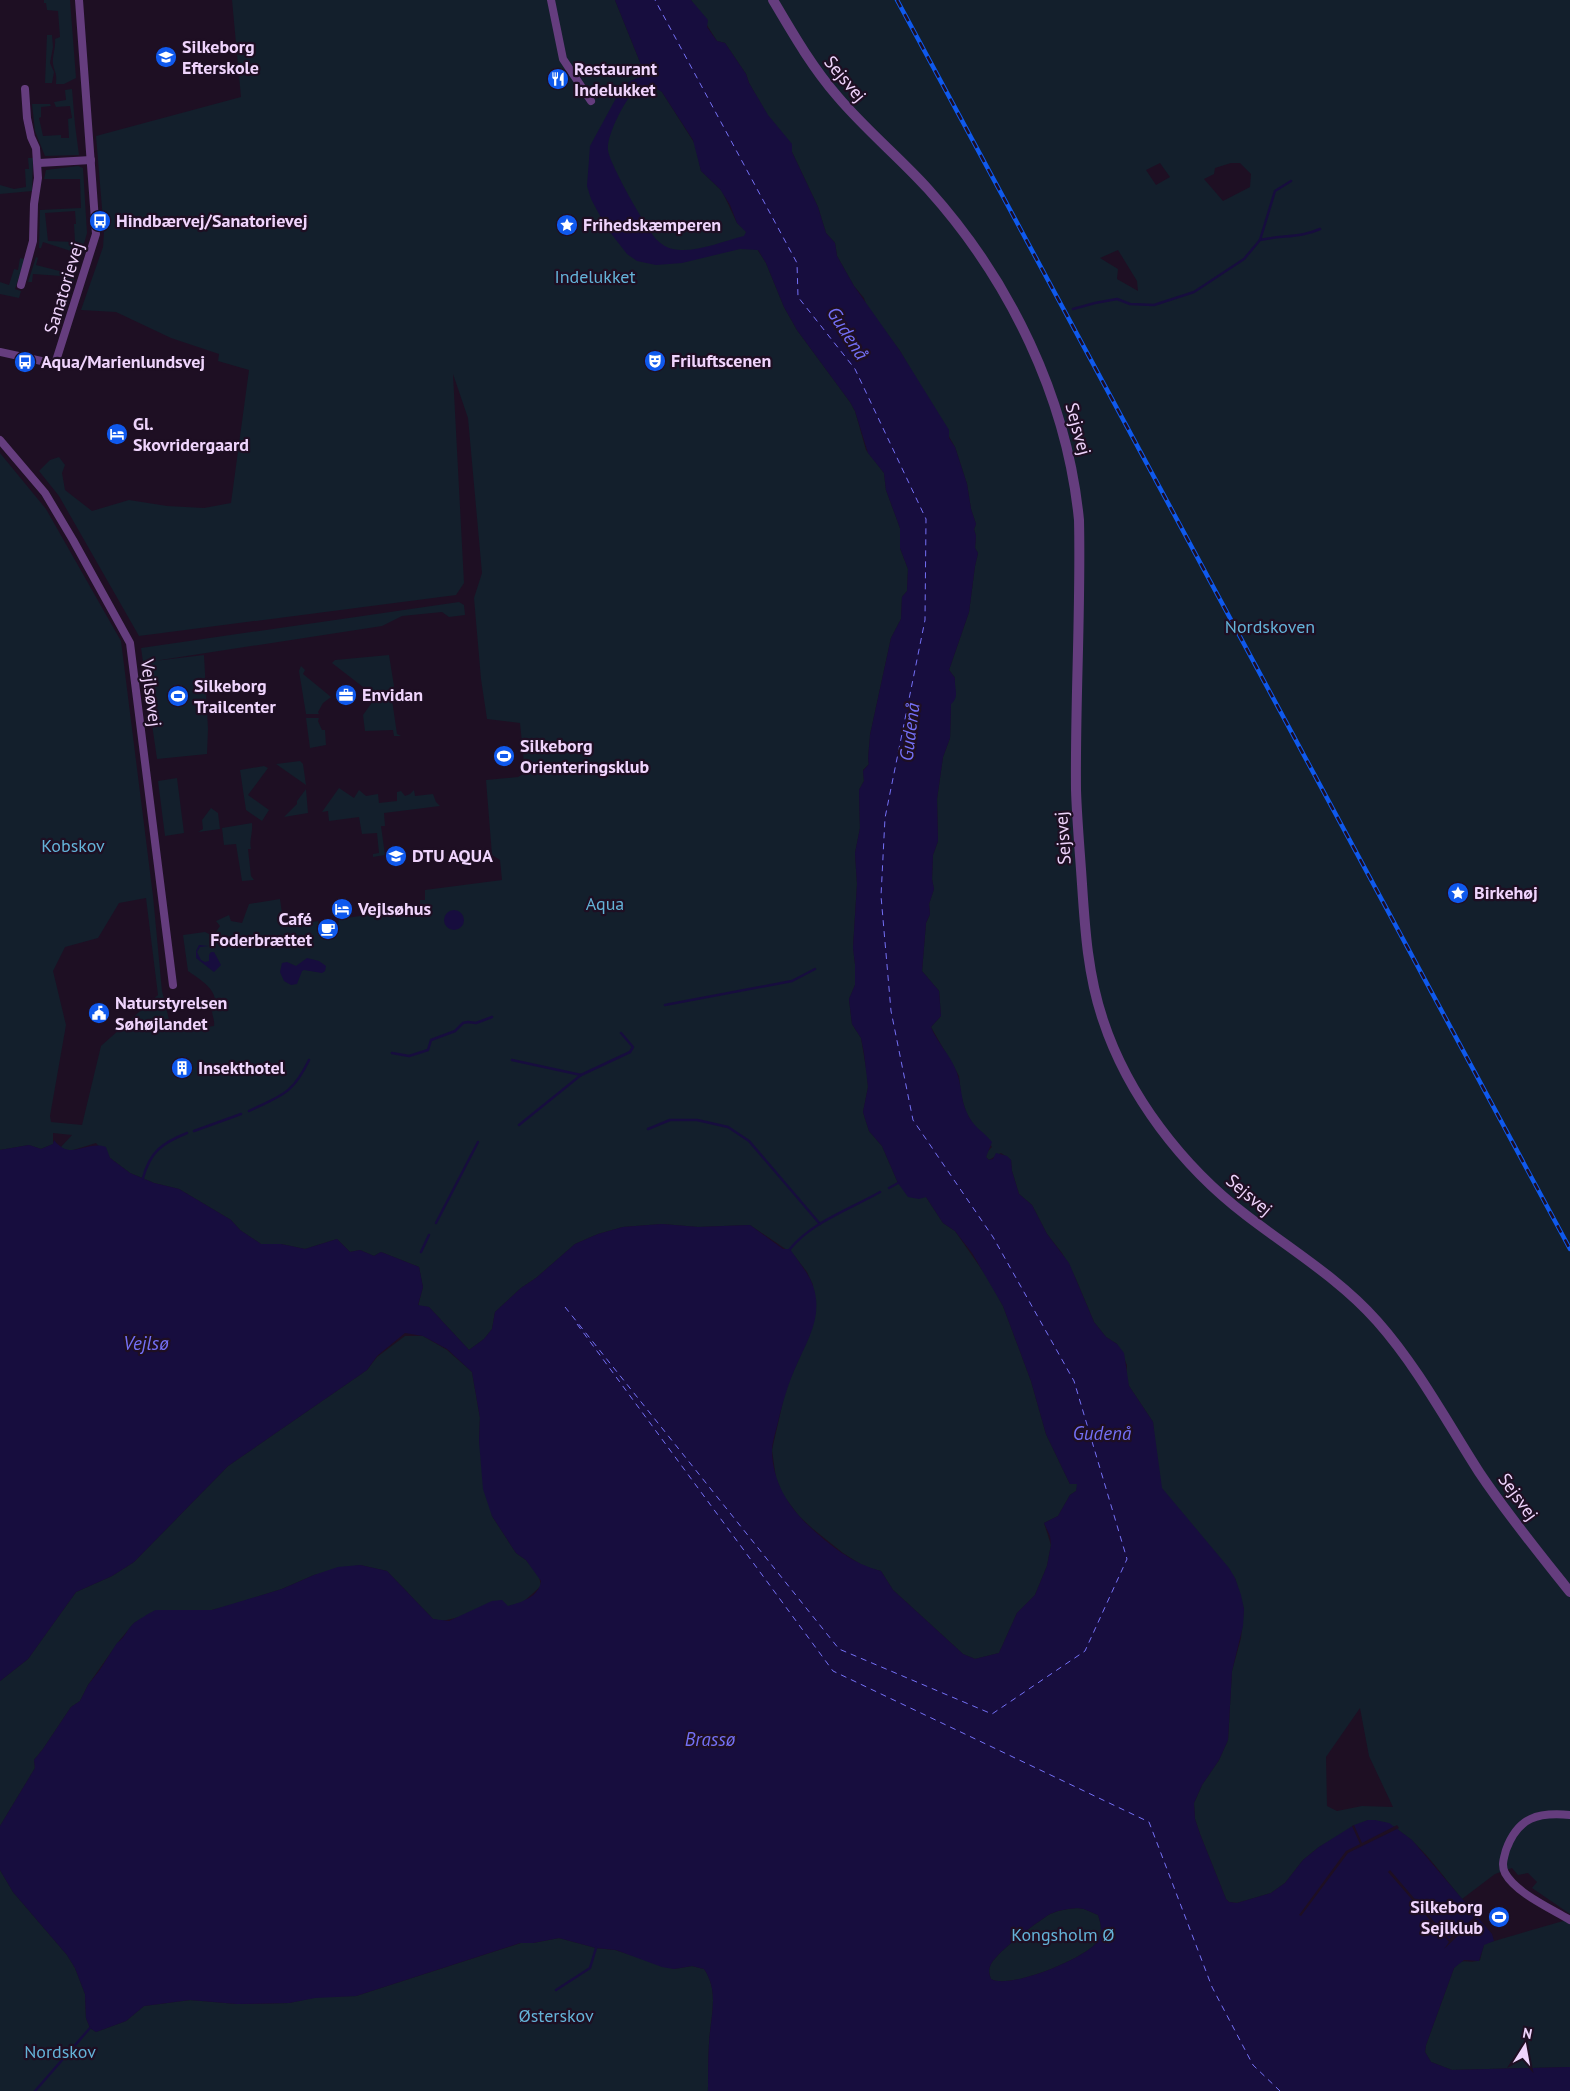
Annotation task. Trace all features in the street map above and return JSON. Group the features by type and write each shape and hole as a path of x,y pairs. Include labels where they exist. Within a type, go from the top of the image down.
{"street":[{"name":"Sanatorievej","path":"0,352 55,364 96,234 79,0"},
{"path":"551,0 563,59 591,101"},
{"name":"Sejsvej","path":"773,0 803,52 820,76 848,109 927,188 974,246 1012,308 1048,386 1060,420 1077,494 1079,520 1076,789 1084,913 1096,997 1107,1031 1118,1056 1136,1089 1159,1124 1202,1176 1246,1215 1352,1294 1380,1324 1420,1379 1509,1515 1570,1592"},
{"path":"21,285 34,241 34,204 37,193 39,163 27,118 25,89"},
{"path":"39,163 91,160"},
{"name":"Vejlsøvej","path":"0,440 45,493 130,643 173,985"},
{"path":"1570,1815 1538,1815 1528,1820 1517,1829 1510,1841 1503,1866 1504,1872 1515,1886 1570,1920"}],"green space":[{"path":"44,0 70,0 76,78 64,84 56,84 53,64 55,39 60,37 58,11 47,10"},
{"path":"232,0 615,0 644,72 662,92 695,144 701,171 722,191 737,223 745,230 766,263 784,307 797,330 855,411 866,450 884,473 886,490 900,528 900,548 908,569 907,591 902,597 901,619 891,638 870,735 869,764 863,770 864,781 859,790 860,828 855,853 857,884 853,947 855,985 849,999 852,1024 861,1038 867,1074 868,1087 863,1112 869,1131 882,1146 898,1183 926,1197 943,1223 955,1231 987,1277 1003,1306 1031,1381 1046,1434 1070,1484 1078,1484 1076,1491 1070,1495 1058,1516 1044,1523 1051,1545 1047,1566 1035,1595 1017,1613 999,1653 975,1659 963,1654 893,1590 881,1571 865,1567 843,1553 799,1516 783,1495 776,1478 772,1450 786,1388 810,1334 813,1285 807,1272 793,1254 750,1225 698,1227 662,1224 623,1227 598,1234 575,1244 495,1312 492,1329 484,1339 469,1350 429,1307 418,1306 423,1287 419,1267 381,1252 374,1256 360,1250 350,1252 337,1239 305,1249 281,1244 261,1244 240,1230 231,1220 179,1189 154,1183 130,1173 110,1158 96,1143 70,1151 60,1148 72,1135 53,1133 53,1144 41,1149 29,1145 0,1150 0,453 46,509 121,641 153,896 162,991 172,1032 214,1026 212,1010 215,998 206,984 188,971 183,935 205,932 213,936 220,926 216,921 229,915 231,921 242,923 249,904 280,899 284,927 318,921 324,934 330,936 337,931 339,919 381,913 381,909 388,912 420,907 420,900 425,900 425,890 502,880 500,860 492,855 486,780 518,777 525,773 520,723 487,719 481,679 474,598 482,573 468,418 453,374 464,583 456,595 139,636 59,496 39,471 50,460 59,457 65,465 62,473 65,490 92,511 129,500 167,506 204,508 231,503 249,370 218,361 219,354 171,338 116,312 81,310 103,247 104,232 96,136 241,97","holes":["146,898 158,995 101,1046 82,1125 51,1122 50,1116 66,1025 53,971 65,947 98,938 119,903"]},
{"name":"Nordskoven","path":"691,0 1570,0 1570,1914 1532,1888 1537,1882 1528,1873 1518,1875 1512,1868 1495,1874 1462,1899 1421,1849 1409,1838 1383,1823 1368,1820 1319,1847 1303,1860 1285,1883 1271,1893 1237,1903 1229,1902 1226,1899 1195,1819 1194,1803 1202,1785 1219,1760 1228,1740 1232,1671 1241,1638 1244,1609 1235,1578 1161,1524 1153,1422 1129,1386 1126,1379 1127,1365 1117,1344 1106,1337 1094,1322 1075,1277 1062,1253 1047,1234 1032,1205 1019,1194 1012,1171 1011,1160 1001,1153 989,1160 986,1157 987,1152 992,1147 973,1124 966,1112 961,1095 959,1076 931,1027 941,1016 939,991 922,971 926,923 930,914 929,904 934,889 932,879 933,855 938,841 937,799 943,757 950,738 951,704 955,678 949,670 969,612 978,553 975,548 976,536 974,529 976,524 971,509 967,484 955,447 900,351 867,307 864,298 854,286 837,256 835,243 826,233 818,207 792,152 791,144 768,116 749,83 746,74 725,43 717,41","holes":["1160,163 1170,177 1156,185 1146,170","1231,163 1240,163 1251,174 1250,187 1223,201 1204,179 1214,174 1215,168","1118,250 1137,281 1138,291 1117,279 1118,269 1100,258","1360,1708 1369,1756 1393,1807 1362,1806 1337,1811 1327,1806 1326,1757"]},
{"path":"47,35 52,35 53,47 50,63 54,72 52,83 45,83"},
{"path":"72,89 79,155 45,156 35,131 32,104 50,104 51,106 41,107 41,117 39,118 43,136 61,135 61,138 69,138 68,119 72,118 70,106 56,107 54,102 66,100 65,90"},
{"path":"28,158 33,158 32,191 0,194 0,185 14,189 26,187 25,169 29,169"},
{"path":"78,166 83,168 87,233 68,302 63,301 62,276 33,274 32,282 28,282 36,257 38,258 36,265 67,273 69,267 74,268 76,259 72,258 74,252 43,242 41,248 39,248 40,210 81,208 80,179 44,179 46,170","holes":["75,211 76,224 74,224 75,242 48,241 45,213"]},
{"path":"20,258 25,259 15,289 21,291 19,298 0,294 0,282 9,285 14,269 18,270"},
{"path":"459,602 464,605 465,615 449,617 442,612 402,616 382,626 154,661 204,655 208,729 207,754 157,759 141,648"},
{"path":"389,655 394,686 391,693 397,734 401,736 394,736 393,730 365,731 363,715 376,697 332,663 335,660"},
{"path":"301,666 305,670 303,674 331,697 323,703 318,712 319,714 306,714 299,671"},
{"path":"306,718 319,718 318,721 322,730 325,730 326,745 310,748"},
{"path":"300,761 303,764 306,785 276,764"},
{"path":"264,766 268,768 248,795 269,810 262,821 246,810 240,770"},
{"path":"177,778 184,833 165,836 158,781"},
{"path":"339,788 354,798 359,790 366,796 378,794 379,803 397,801 397,792 401,791 405,796 414,790 415,796 433,794 440,806 384,813 385,826 381,826 385,855 373,857 373,854 379,853 377,833 362,834 359,817 329,821 328,811 322,812"},
{"path":"306,789 308,813 284,817 297,804 297,801"},
{"path":"211,808 218,813 220,829 198,832 203,829 202,820"},
{"path":"252,823 251,849 248,849 251,876 254,880 242,881 236,844 224,845 222,828"},
{"path":"405,1336 423,1336 447,1350 472,1372 480,1418 479,1441 492,1516 516,1553 526,1560 539,1576 541,1586 522,1603 442,1621 433,1619 387,1571 360,1565 314,1575 282,1589 212,1610 149,1615 134,1623 88,1685 80,1701 71,1707 34,1760 35,1768 0,1826 0,1681 28,1659 76,1592 112,1576 134,1562 228,1466 367,1370 377,1357"},
{"name":"Østerskov","path":"0,1870 13,1892 67,1955 75,1968 85,1994 86,2018 90,2028 96,2032 126,2021 144,2006 190,2000 237,2004 289,2003 317,1997 356,1996 521,1943 533,1943 559,1938 596,1948 615,1950 674,1969 692,1966 704,1969 712,1987 713,1996 708,2091 0,2091"},
{"name":"Kongsholm Ø","path":"1077,1908 1098,1915 1101,1935 1091,1948 1064,1963 1030,1976 1014,1980 1000,1981 991,1979 989,1968 991,1964 1018,1937 1050,1914"},
{"path":"1570,1919 1570,2067 1452,2070 1431,2062 1425,2052 1426,2045 1457,1964 1480,1960 1484,1944"}],"water":[{"name":"Brassø","path":"615,0 691,0 708,20 707,27 717,41 725,43 746,74 749,83 768,115 792,144 792,152 818,207 826,233 835,243 837,256 854,286 900,351 949,430 949,438 955,447 967,484 971,509 976,524 974,529 976,536 975,548 978,553 969,612 949,670 955,678 956,695 951,704 950,738 943,757 937,799 938,841 933,855 932,879 934,889 929,904 930,914 926,923 922,971 939,991 941,1016 931,1027 955,1068 969,1118 992,1142 986,1157 989,1160 993,1159 996,1153 1007,1156 1011,1160 1012,1171 1019,1194 1032,1205 1047,1234 1069,1263 1094,1322 1106,1337 1117,1344 1124,1353 1129,1386 1153,1422 1162,1488 1229,1568 1241,1595 1244,1609 1243,1626 1232,1671 1228,1740 1219,1760 1202,1785 1194,1803 1195,1819 1200,1834 1226,1899 1229,1902 1237,1903 1271,1893 1285,1883 1303,1860 1319,1847 1354,1825 1368,1820 1389,1823 1412,1840 1492,1934 1494,1941 1484,1945 1479,1961 1464,1960 1454,1968 1426,2045 1425,2052 1431,2062 1452,2070 1570,2067 1570,2091 708,2091 713,1996 709,1978 704,1969 692,1966 674,1969 662,1967 616,1950 596,1948 559,1938 533,1943 520,1943 356,1996 315,1998 289,2003 237,2004 190,2000 144,2006 126,2021 96,2032 90,2028 86,2018 85,1994 75,1968 67,1955 13,1892 0,1870 0,1826 35,1768 34,1760 71,1707 80,1701 88,1685 117,1643 134,1623 151,1612 156,1610 212,1610 282,1589 338,1567 360,1565 387,1571 433,1619 449,1621 492,1601 502,1600 508,1606 524,1601 537,1591 541,1581 526,1560 516,1553 492,1516 483,1489 479,1441 480,1418 472,1372 447,1349 423,1336 405,1333 377,1356 367,1370 228,1466 134,1562 112,1576 76,1592 28,1659 0,1681 0,1150 29,1145 41,1149 53,1144 54,1140 60,1146 72,1150 91,1146 106,1147 110,1158 130,1173 154,1183 179,1189 231,1220 240,1230 261,1244 281,1244 305,1249 337,1239 350,1252 360,1250 374,1256 381,1252 419,1267 423,1287 418,1305 429,1307 469,1350 484,1339 492,1329 495,1312 575,1244 598,1234 623,1227 662,1224 698,1227 750,1225 783,1249 790,1249 810,1278 816,1299 814,1324 788,1386 773,1444 773,1463 782,1492 800,1517 816,1532 851,1559 881,1571 893,1590 963,1654 975,1659 999,1653 1017,1613 1035,1595 1047,1566 1051,1545 1050,1536 1044,1523 1058,1516 1070,1495 1076,1491 1077,1484 1070,1484 1046,1434 1031,1381 1003,1306 972,1253 955,1231 943,1223 926,1197 919,1199 908,1197 898,1183 882,1146 869,1131 863,1112 868,1087 864,1053 861,1038 852,1024 849,999 855,985 853,948 857,884 855,853 860,828 859,790 864,781 863,771 869,764 870,735 891,638 901,619 902,597 907,591 908,569 900,548 900,528 886,490 884,473 868,453 855,411 850,402 797,330 784,307 766,263 758,250 740,249 682,263 656,265 637,261 627,254 606,227 591,199 587,186 590,146 621,89 630,81 643,76 644,72","holes":["652,86 662,92 693,140 701,171 720,189 730,205 737,223 746,232 744,236 718,244 681,250 669,248 660,243 645,224 615,168 610,157 608,144 616,120 625,103 634,92","1077,1908 1098,1915 1101,1935 1091,1948 1064,1963 1030,1976 1014,1980 1000,1981 991,1979 989,1972 991,1964 1018,1937 1050,1914"]},
{"path":"454,910 461,913 464,920 461,927 454,930 447,927 444,920 447,913"},
{"path":"199,945 209,946 200,947 197,952 201,960 205,962 209,961 209,955 211,952 214,952 221,965 214,972 196,958 196,951"},
{"path":"307,958 319,961 326,966 325,971 322,973 304,970 297,984 291,985 284,981 280,972 282,963 287,962 296,966"}],"pier":[{"path":"1354,1825 1362,1843 1397,1825 1399,1828 1348,1853 1301,1916 1299,1915 1346,1851 1360,1844 1352,1826"},
{"path":"1390,1870 1449,1939 1477,1915 1478,1917 1444,1949 1449,1942 1388,1872"}],"waterway":[{"path":"1073,309 1117,299 1130,304 1154,305 1194,292 1244,259 1260,240 1275,191 1291,181"},
{"path":"1260,240 1305,234 1320,229"},
{"path":"665,1005 792,981 815,969"},
{"path":"392,1053 409,1056 428,1050 431,1040 455,1031 463,1023 476,1023 492,1017"},
{"path":"519,1125 581,1075 630,1052 633,1047 621,1033"},
{"path":"249,1111 285,1093 303,1072 309,1060"},
{"path":"512,1060 581,1075"},
{"path":"194,1131 241,1114"},
{"path":"648,1129 670,1120 697,1120 728,1127 749,1141 820,1224"},
{"path":"143,1178 153,1155 164,1145 187,1133"},
{"path":"436,1223 478,1142"},
{"path":"889,1188 898,1183"},
{"path":"790,1249 799,1239 820,1224 880,1192"},
{"path":"421,1252 429,1235"},
{"path":"556,1990 590,1968 596,1948"},
{"path":"35,2091 90,2028"}],"ferry route":[{"path":"565,1307 839,1649 992,1714 1085,1651 1127,1559 1074,1381 993,1237 913,1120 891,1011 881,896 885,818 925,620 926,519 855,369 798,297 797,263 655,0"},
{"path":"577,1324 833,1671 1149,1822 1212,1987 1253,2065 1280,2091"}],"railway":[{"path":"897,0 1570,1249"}],"place":[{"name":"Silkeborg Efterskole","path":"166,57"},
{"name":"Restaurant Indelukket","path":"558,79"},
{"name":"Hindbærvej/Sanatorievej","path":"100,221"},
{"name":"Frihedskæmperen","path":"567,225"},
{"name":"Friluftscenen","path":"655,361"},
{"name":"Aqua/Marienlundsvej","path":"25,362"},
{"name":"Gl. Skovridergaard","path":"117,434"},
{"name":"Envidan","path":"346,695"},
{"name":"Silkeborg Trailcenter","path":"178,696"},
{"name":"Silkeborg Orienteringsklub","path":"504,756"},
{"name":"DTU AQUA","path":"396,856"},
{"name":"Birkehøj","path":"1458,893"},
{"name":"Vejlsøhus","path":"342,909"},
{"name":"Café Foderbrættet","path":"328,929"},
{"name":"Naturstyrelsen Søhøjlandet","path":"99,1013"},
{"name":"Insekthotel","path":"182,1068"},
{"name":"Silkeborg Sejlklub","path":"1499,1917"}],"park label":[{"name":"Indelukket","path":"595,277"},
{"name":"Kobskov","path":"73,846"},
{"name":"Aqua","path":"605,904"},
{"name":"Nordskov","path":"60,2052"}],"water label":[{"name":"Gudenå","path":"848,333"},
{"name":"Gudenå","path":"909,732"},
{"name":"Vejlsø","path":"146,1343"},
{"name":"Gudenå","path":"1102,1433"}]}
